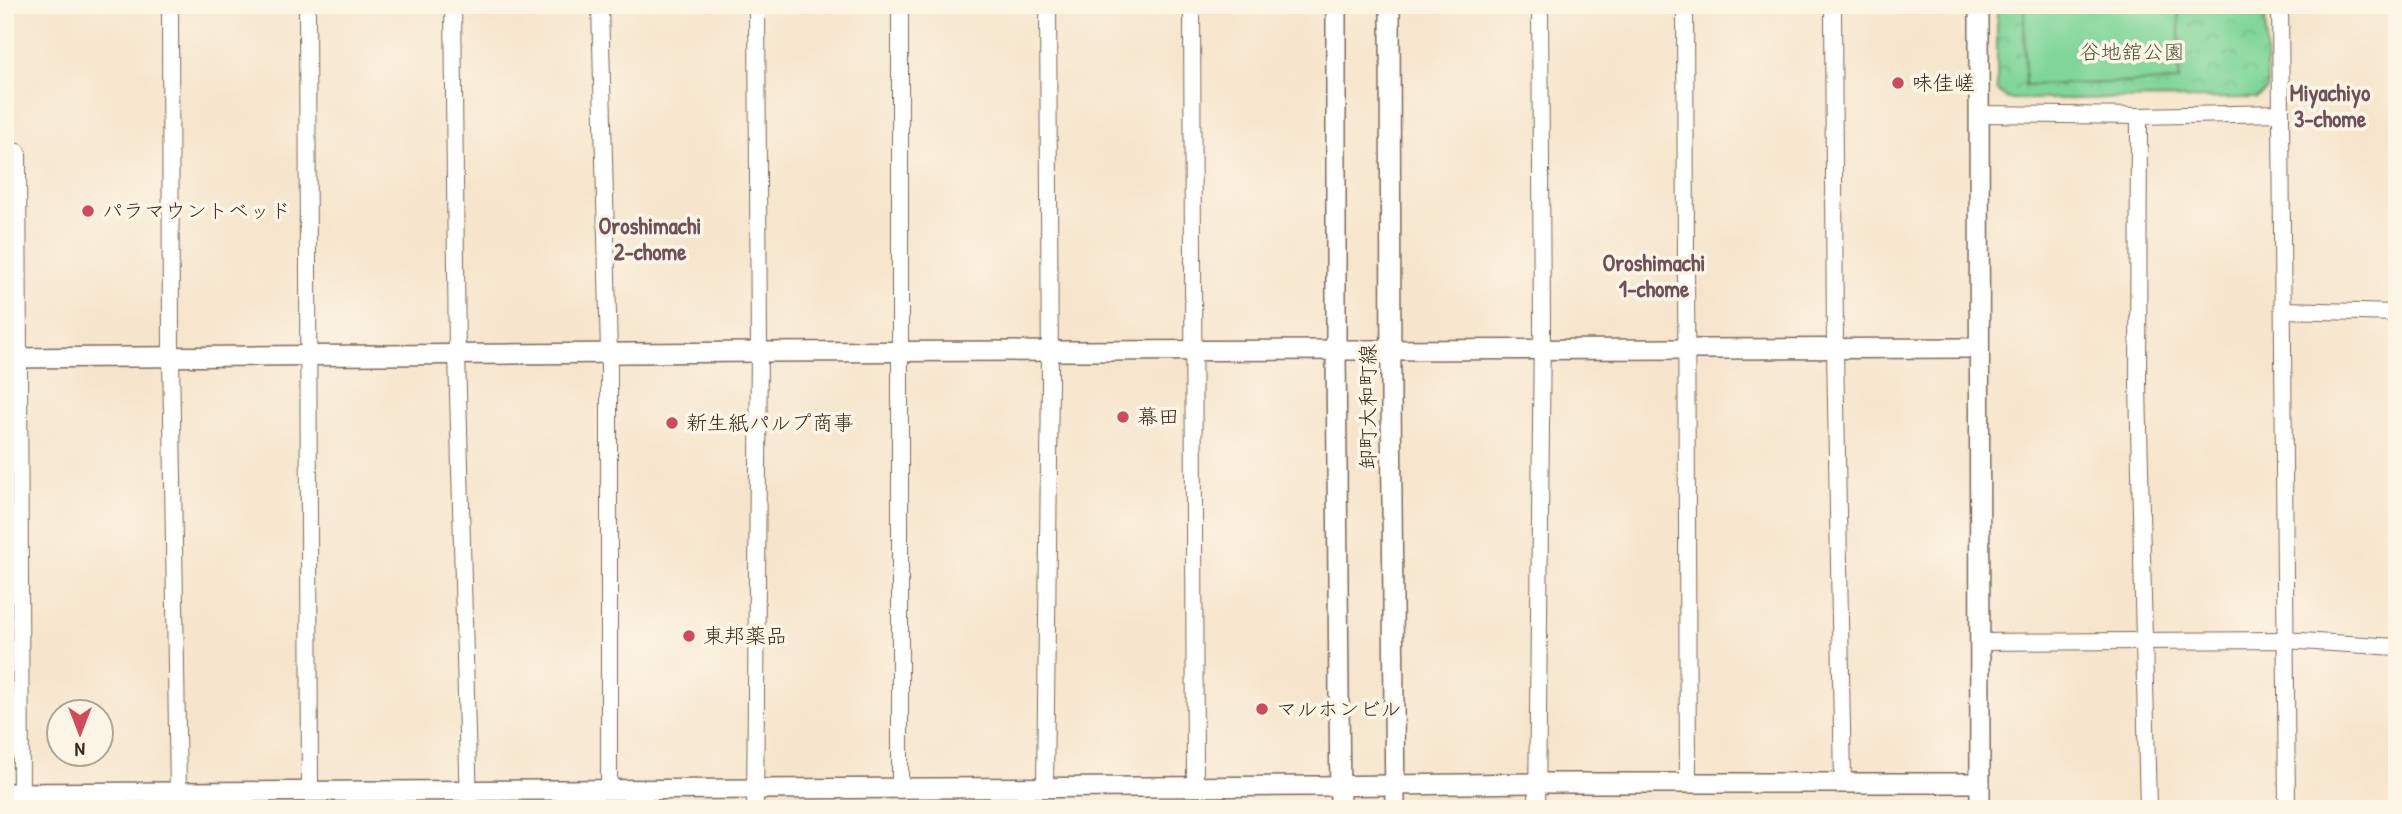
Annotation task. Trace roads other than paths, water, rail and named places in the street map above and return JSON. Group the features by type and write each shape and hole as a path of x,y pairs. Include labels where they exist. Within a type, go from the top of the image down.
{"street":[{"path":"170,5 171,356 178,792"},
{"path":"307,5 310,792"},
{"path":"453,5 457,354 468,800"},
{"path":"600,5 609,353 609,791"},
{"path":"755,799 759,352 757,5"},
{"path":"900,5 900,788"},
{"path":"1045,786 1050,352 1048,5"},
{"path":"1192,5 1195,786"},
{"name":"卸町大和町線","path":"1336,5 1340,809"},
{"name":"卸町大和町線","path":"1390,5 1390,351 1395,809"},
{"path":"1537,809 1541,350 1540,5"},
{"path":"1685,5 1688,784"},
{"path":"1833,5 1835,349 1843,783"},
{"path":"1979,5 1980,809"},
{"path":"2280,5 2287,809"},
{"path":"1980,114 2139,116 2281,113"},
{"path":"2139,116 2138,386 2148,809"},
{"path":"5,152 18,152 12,358 13,793 178,792 202,800 310,792 468,800 609,791 755,799 900,788 1045,786 1980,783"},
{"path":"2283,310 2397,313"},
{"path":"12,358 759,352 1979,348"},
{"path":"1980,642 2284,640 2397,647"}],"place":[{"name":"味佳嵯","path":"1898,83"},
{"name":"パラマウントベッド","path":"88,211"},
{"name":"幕田","path":"1123,417"},
{"name":"新生紙パルプ商事","path":"672,423"},
{"name":"東邦薬品","path":"689,636"},
{"name":"マルホンビル","path":"1262,709"}],"district":[{"name":"Miyachiyo 3-chome","path":"2330,106"},
{"name":"Oroshimachi 2-chome","path":"650,239"},
{"name":"Oroshimachi 1-chome","path":"1654,276"}],"park label":[{"name":"谷地舘公園","path":"2132,52"}]}
